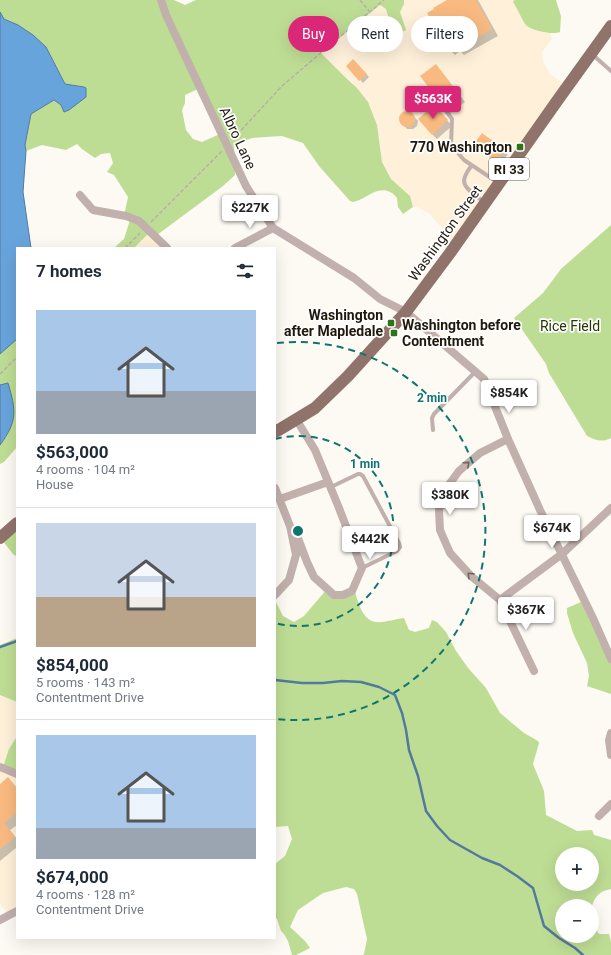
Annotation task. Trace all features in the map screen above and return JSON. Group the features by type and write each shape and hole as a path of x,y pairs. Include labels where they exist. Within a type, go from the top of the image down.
{"main road":[{"name":"Washington Street","path":"276,431 315,408 348,376 406,312 486,203 611,26"},
{"path":"0,538 16,524"}],"street":[{"name":"Albro Lane","path":"161,0 166,15 246,186 273,228 354,278 380,299 406,312 484,379 508,439 540,510 593,618 611,659"},
{"path":"80,195 93,210 139,221 166,247"},
{"path":"237,247 273,228"},
{"path":"290,526 296,533 314,577 334,596 343,595 352,591 362,568 315,450 296,419"},
{"path":"508,439 480,453 459,471 445,490 439,510 440,530 450,553 471,576 500,600 534,671"},
{"path":"280,499 329,485"},
{"path":"276,490 290,526 296,555 289,580 276,594"},
{"path":"500,600 562,554 610,511"},
{"path":"611,733 609,740 611,755"},
{"path":"0,767 16,774"},
{"path":"599,816 611,804"},
{"path":"0,920 16,912"}],"lane":[{"path":"591,53 611,71"},
{"path":"447,112 452,118 452,145 464,160 499,183"},
{"path":"472,165 464,178 464,183 469,190 486,203"},
{"path":"433,430 432,418 434,414 475,372"},
{"path":"329,485 358,474 363,476 399,543 400,547 397,551 362,568"}],"path":[{"path":"360,0 369,12"},
{"path":"126,247 227,145 282,86 384,0"},
{"path":"0,374 16,358"}],"shaded area":[{"path":"404,0 514,0 513,2 544,33 550,32 552,39 542,52 543,61 550,74 567,86 453,244 443,229 429,213 417,207 413,207 410,196 391,179 382,162 377,125 353,83 321,53 339,52 339,38 347,32 347,52 403,52 403,16 395,16"},
{"path":"380,5 386,9 388,16 366,16"},
{"path":"149,233 161,247 135,247"},
{"path":"0,695 16,702 16,738 9,749 16,772 16,911 7,913 0,904"}],"green space":[{"path":"0,0 174,0 185,5 196,0 404,0 404,4 400,12 401,16 388,16 386,9 380,5 366,16 347,16 347,32 339,38 339,16 288,16 288,52 322,52 321,53 357,88 368,102 377,125 382,162 391,179 410,196 413,207 403,214 398,207 397,198 392,193 385,190 380,190 358,201 350,201 319,166 303,143 282,136 252,138 234,145 235,175 223,186 157,235 149,233 135,247 115,247 124,239 130,220 124,216 128,197 114,175 107,172 113,163 110,153 101,154 95,158 77,144 66,150 42,145 26,151 25,145 31,114 54,100 61,105 84,87 65,84 46,47 18,25 4,19 0,12","holes":["198,89 220,134 202,142 193,139 186,130 182,110 185,103 185,95"]},
{"path":"514,0 556,0 561,16 560,32 544,32 527,26 513,2"},
{"path":"403,21 406,30 403,31"},
{"name":"Rice Field","path":"611,225 611,438 601,441 587,436 549,373 546,364 514,318 543,293 561,269"},
{"path":"16,340 16,448 4,462 0,464 0,445 8,434 8,383 0,385 0,354"},
{"path":"16,525 16,556 13,554 2,540"},
{"path":"353,584 360,607 366,617 371,621 382,622 404,618 409,630 415,632 429,628 432,620 437,622 446,632 456,651 469,669 486,688 500,713 524,733 538,741 539,743 533,764 544,791 546,815 577,831 592,830 594,835 611,840 611,889 598,894 595,899 555,899 555,943 599,943 599,934 609,934 611,942 611,955 363,955 367,939 357,894 354,889 346,887 323,893 298,910 290,927 305,941 310,948 296,955 292,955 288,941 281,931 276,918 276,863 285,856 292,839 288,826 276,827 276,602 283,616 294,622 304,616 327,589 335,593 347,591"},
{"path":"581,602 611,660 611,694 587,686 589,676 587,663 573,633 567,613 567,608"},
{"path":"16,638 16,702 0,695 0,645"},
{"path":"16,738 16,774 3,767 9,749"}],"water":[{"path":"0,12 4,19 18,25 33,35 46,47 65,84 86,88 86,97 64,112 61,105 54,100 31,114 25,145 26,151 23,192 31,247 16,247 16,340 0,354"},
{"path":"8,383 13,401 14,415 10,429 0,445 0,385"}],"building":[{"path":"447,0 476,0 492,29 478,37 478,16 429,16 427,13 434,9 433,8"},
{"path":"353,59 367,74 359,81 346,66"},
{"path":"436,64 461,97 445,109 420,76"},
{"path":"434,105 448,120 432,135 418,119"},
{"path":"407,111 413,113 415,119 413,125 407,127 401,125 399,119 401,113"},
{"path":"482,133 504,149 495,161 473,145"},
{"path":"8,777 16,787 16,814 4,823 15,837 0,849 0,784"}],"waterway":[{"path":"0,647 16,641"},
{"path":"276,680 302,683 342,681 361,682 379,687 395,695 402,713 409,750 418,776 426,811 450,840 482,858 500,865 533,888 544,926 583,955"}],"place":[{"name":"770 Washington","path":"520,147"},
{"name":"Washington after Mapledale","path":"391,323"},
{"name":"Washington before Contentment","path":"394,333"}]}
